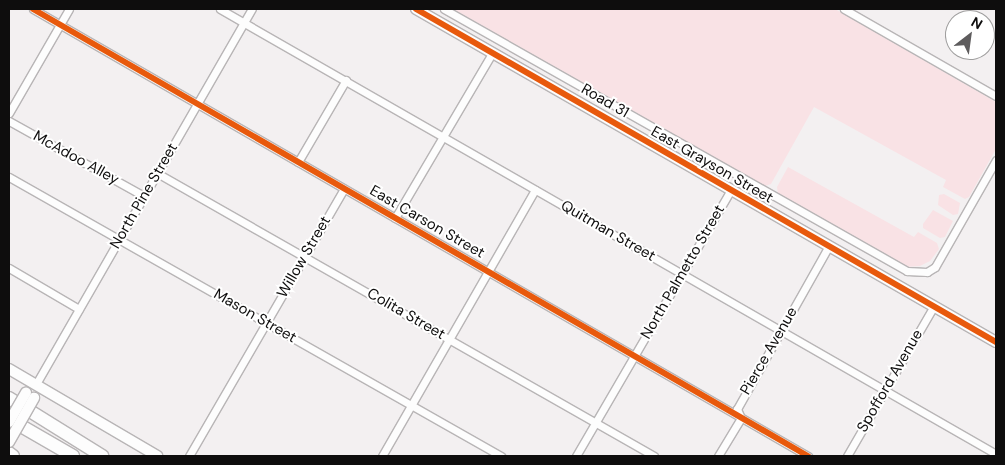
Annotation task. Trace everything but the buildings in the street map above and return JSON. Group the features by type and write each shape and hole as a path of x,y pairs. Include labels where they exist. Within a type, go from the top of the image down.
{"highway":[{"path":"9,398 102,456"},
{"path":"9,421 73,456"}],"street":[{"name":"East Carson Street","path":"33,9 808,456"},
{"path":"9,113 69,9"},
{"name":"Quitman Street","path":"220,9 781,330 991,453"},
{"name":"North Pine Street","path":"9,442 36,384 252,9"},
{"name":"East Grayson Street","path":"416,9 996,342"},
{"name":"Road 31","path":"444,9 904,270 925,272 939,261 996,160"},
{"path":"844,9 996,96"},
{"path":"395,218 442,135 492,53"},
{"path":"298,162 346,80"},
{"name":"McAdoo Alley","path":"9,121 144,196"},
{"name":"Colita Street","path":"157,173 305,255 654,456"},
{"name":"Mason Street","path":"9,177 501,456"},
{"name":"Willow Street","path":"189,456 344,188"},
{"path":"382,456 451,340 535,190"},
{"name":"North Palmetto Street","path":"576,456 730,191"},
{"name":"Pierce Avenue","path":"718,456 741,418 736,409 829,246"},
{"path":"9,268 79,309"},
{"name":"Spofford Avenue","path":"847,456 934,306"},
{"path":"9,369 157,456"},
{"name":"North Pine Street","path":"9,421 30,395"}],"shaded area":[{"path":"452,9 835,9 996,102 996,149 969,197 965,199 943,187 946,180 814,107 771,184 765,186"},
{"path":"788,167 914,237 918,232 937,243 939,249 930,261 920,266 906,267 896,262 778,194 777,187"},
{"path":"944,194 960,203 958,214 953,215 938,205 939,195"},
{"path":"933,210 953,221 945,237 940,238 923,228 923,224"}],"cycle path":[{"path":"33,9 808,456"},
{"path":"416,9 996,342"}]}
